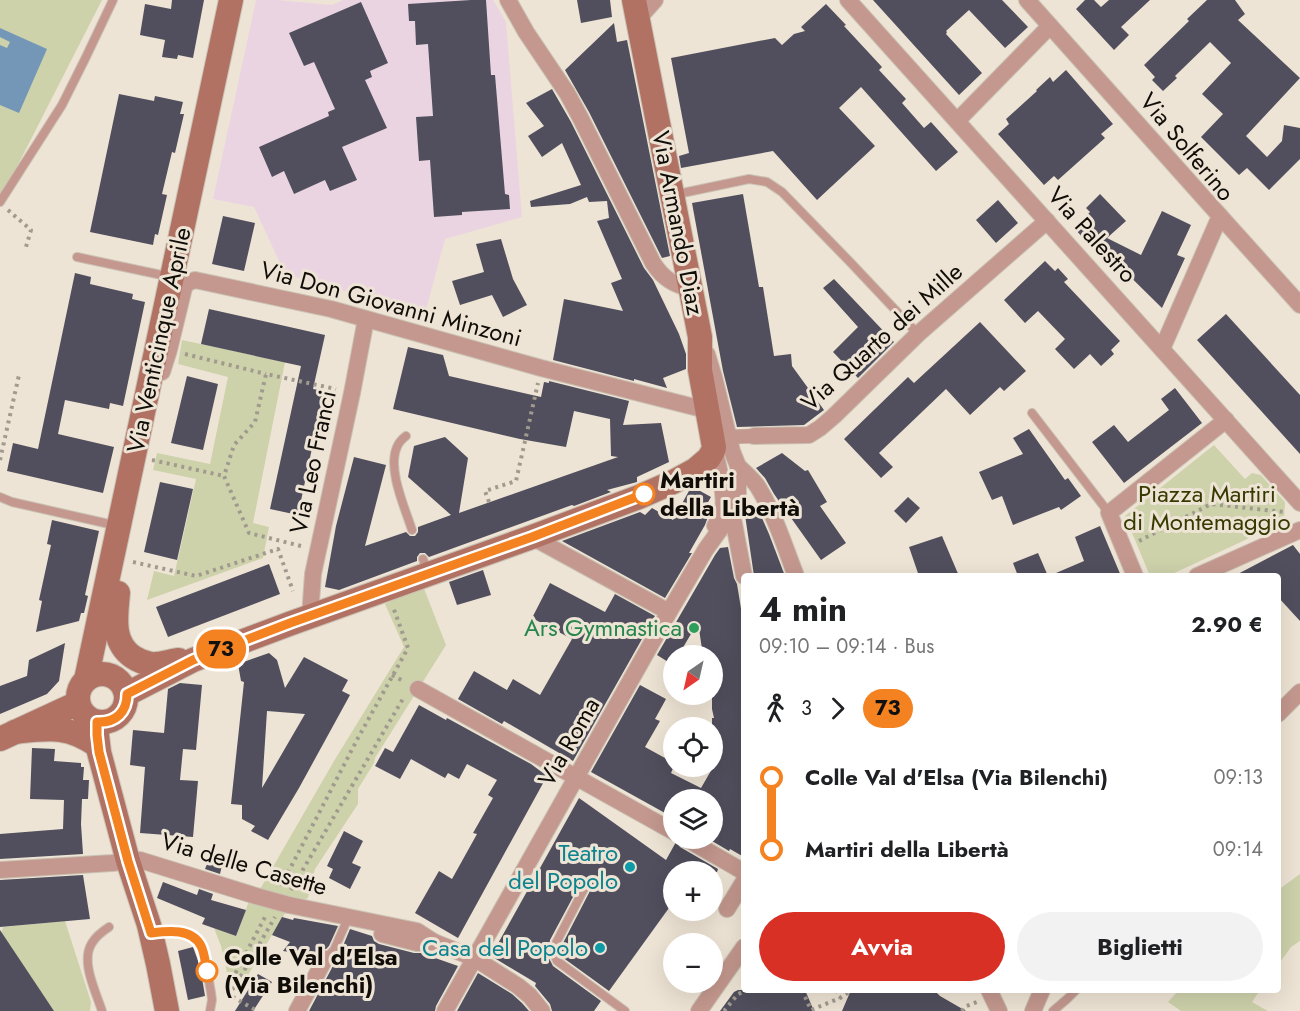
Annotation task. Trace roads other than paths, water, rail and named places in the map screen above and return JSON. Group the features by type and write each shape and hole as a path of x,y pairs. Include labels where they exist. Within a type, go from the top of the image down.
{"main road":[{"name":"Via Venticinque Aprile","path":"86,680 231,0"},
{"name":"Via Armando Diaz","path":"636,10 700,337 700,370 706,410 721,442"},
{"path":"127,694 193,660 310,609 425,567 532,537 639,497 690,473 703,464 721,442"},
{"path":"118,530 121,559 116,632 121,645 136,659 150,664 193,660"},
{"path":"99,674 114,676 120,681 127,694 122,713 111,721 97,722 85,715 78,703 79,690 86,680 99,674"},
{"path":"8,735 78,703"},
{"path":"97,722 98,746 128,861 151,933 167,1011"},
{"path":"8,735 46,729 65,730 81,735 98,746"}],"street":[{"path":"508,0 574,105 653,263 670,282 691,288"},
{"path":"636,10 655,0"},
{"name":"Via Palestro","path":"848,0 1300,503"},
{"name":"Via Solferino","path":"1027,0 1220,216 1162,350"},
{"path":"957,121 1050,26"},
{"path":"1220,216 1300,305"},
{"name":"Via Quarto dei Mille","path":"721,442 754,436 806,435 816,431 918,334 1047,221"},
{"name":"Via Don Giovanni Minzoni","path":"145,402 161,375 184,288 187,283 195,280 331,309 541,368 706,410"},
{"name":"Via Leo Franci","path":"310,609 312,580 366,319"},
{"name":"Via Roma","path":"700,337 712,371 721,442 720,478 723,503 706,549"},
{"path":"1134,573 1109,513 1226,420"},
{"name":"Via Roma","path":"445,1011 669,612 706,549 732,513 738,498 738,466 732,452 721,442"},
{"path":"738,466 753,480 762,496 795,573"},
{"path":"732,513 743,573"},
{"path":"1204,573 1300,530"},
{"path":"532,537 669,612"},
{"path":"412,692 663,826"},
{"path":"1281,711 1300,692"},
{"path":"704,849 741,870"},
{"name":"Via delle Casette","path":"0,870 144,861 256,896 417,931 434,942 474,958 518,986 531,996 542,1011"},
{"path":"727,909 741,886"},
{"name":"Via delle Casette","path":"345,925 417,944 434,942"},
{"path":"699,1011 741,951"},
{"path":"297,1011 325,959"},
{"path":"1033,1011 1041,993"},
{"path":"983,996 999,1011"}],"lane":[{"path":"0,202 62,105 113,0"},
{"path":"672,195 750,179 772,184 812,222 918,334"},
{"path":"77,257 172,278"},
{"path":"1032,413 1109,513"},
{"path":"406,436 395,451 395,474 412,530"},
{"path":"0,497 118,530"},
{"path":"585,887 556,943 554,954 557,962 625,1011"},
{"path":"325,959 334,950 345,925"},
{"path":"102,1011 88,968 87,956 93,941 109,927"},
{"path":"151,933 180,932 192,937 200,945 212,992 210,1011"},
{"path":"1053,1011 1073,993"}],"water":[{"path":"0,28 47,49 19,113 0,105 0,45 7,48 10,42 0,37"}],"place":[{"name":"Martiri della Libertà","path":"644,494"},
{"name":"Ars Gymnastica","path":"694,628"},
{"name":"Teatro del Popolo","path":"630,867"},
{"name":"Casa del Popolo","path":"600,948"},
{"name":"Colle Val d'Elsa (Via Bilenchi)","path":"207,971"}],"park label":[{"name":"Piazza Martiri di Montemaggio","path":"1207,508"}]}
